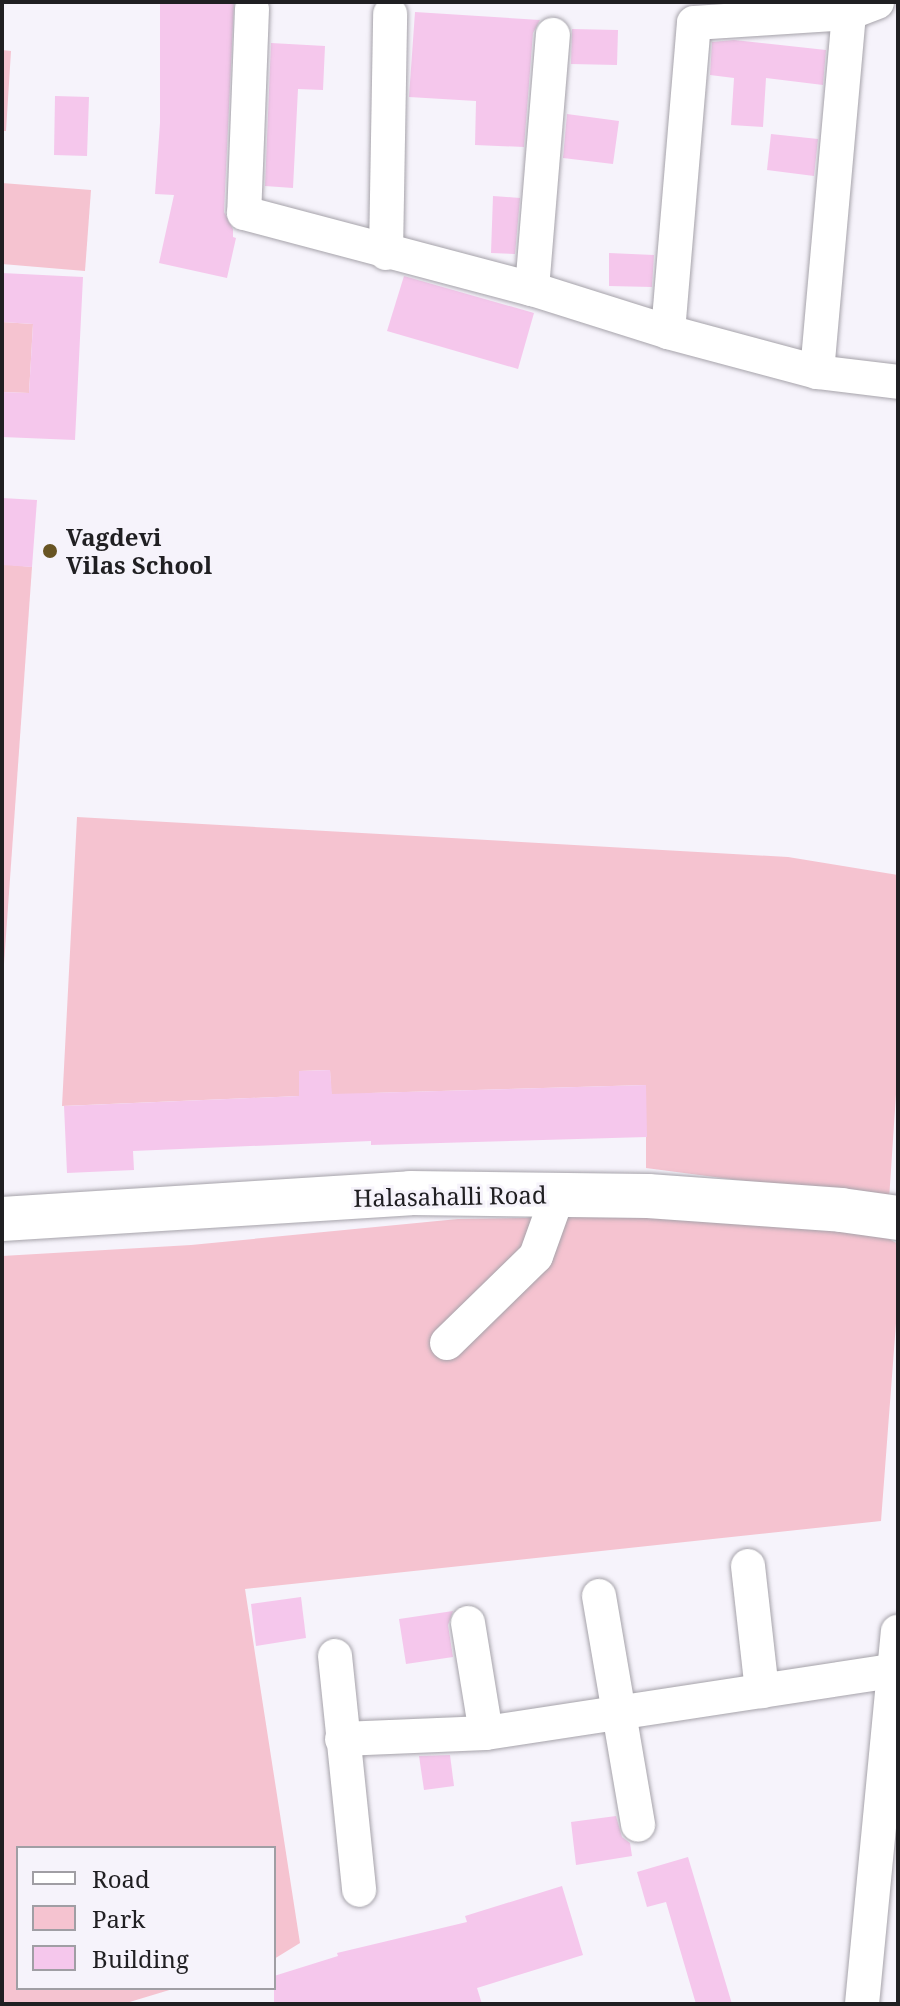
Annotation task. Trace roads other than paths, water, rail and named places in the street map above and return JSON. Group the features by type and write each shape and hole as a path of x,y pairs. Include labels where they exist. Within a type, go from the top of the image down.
{"main road":[{"name":"Halasahalli Road","path":"2,1219 410,1193 663,1197 841,1210 898,1218"}],"street":[{"path":"668,332 694,23 863,8 817,372"},
{"path":"252,9 244,213 386,253 532,289 668,332 817,372 898,382"},
{"path":"386,253 390,14"},
{"path":"532,289 553,35"},
{"path":"447,1343 536,1256 558,1195"},
{"path":"748,1566 762,1691"},
{"path":"599,1596 638,1825"},
{"path":"468,1623 486,1733"},
{"path":"862,2004 887,1885 892,1671 898,1632"},
{"path":"335,1656 359,1890"},
{"path":"342,1739 486,1733 892,1671"}],"place":[{"name":"Vagdevi Vilas School","path":"50,551"}]}
